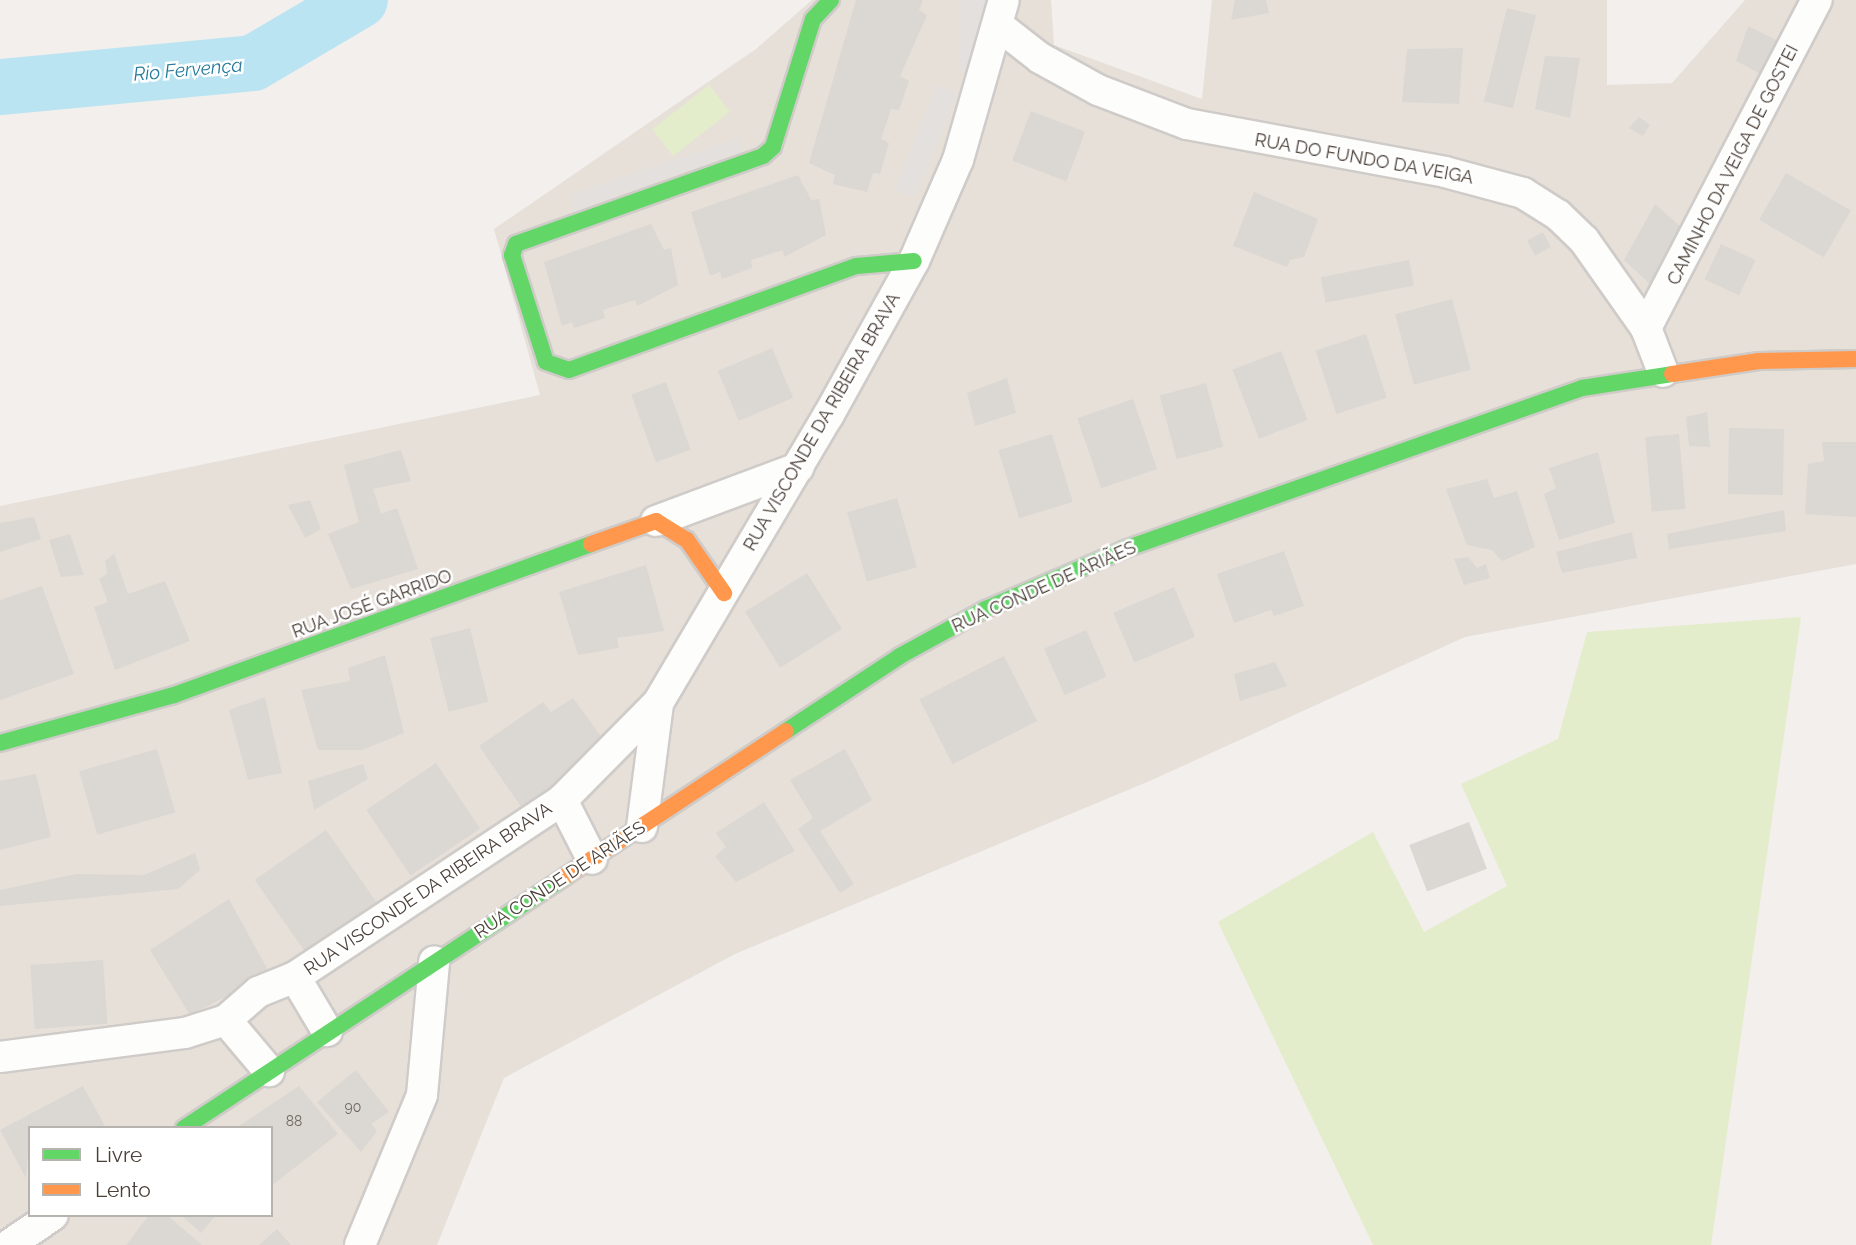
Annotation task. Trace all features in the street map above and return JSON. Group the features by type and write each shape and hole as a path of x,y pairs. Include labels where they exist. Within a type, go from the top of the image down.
{"street":[{"path":"831,0 813,19 773,147 763,156 516,244 513,255 546,362 569,370 857,266 914,261"},
{"name":"CAMINHO DA VEIGA DE GOSTEI","path":"1646,328 1817,0"},
{"name":"RUA VISCONDE DA RIBEIRA BRAVA","path":"0,1057 185,1033 226,1020 258,992 295,977 562,800 658,703 798,468 914,261 958,160 1001,13"},
{"name":"RUA DO FUNDO DA VEIGA","path":"1001,13 1040,58 1098,90 1187,124 1445,172 1523,193 1558,215 1584,240 1646,328 1663,372"},
{"name":"RUA CONDE DE ARIÃES","path":"187,1126 327,1031 900,656 986,609 1125,549 1487,418 1582,388 1663,372 1856,359"},
{"path":"656,521 798,468"},
{"path":"656,521 687,540 724,593"},
{"name":"RUA JOSÉ GARRIDO","path":"0,743 174,695 656,521"},
{"path":"642,827 658,703"},
{"name":"RUA VISCONDE DA RIBEIRA BRAVA","path":"562,800 592,859"},
{"path":"360,1245 422,1095 434,962"},
{"name":"RUA VISCONDE DA RIBEIRA BRAVA","path":"295,977 327,1031"},
{"path":"226,1020 269,1071"},
{"path":"9,1245 50,1217"}],"shaded area":[{"path":"812,0 1051,0 1054,45 1202,99 1212,0 1607,0 1607,85 1672,83 1745,0 1856,0 1856,564 1465,637 1152,780 735,954 504,1078 437,1245 0,1245 0,506 540,395 494,229 756,49"},
{"path":"960,0 985,0 985,71 960,71"},
{"path":"937,85 957,93 915,198 895,190"},
{"path":"739,138 742,151 574,211 569,195"}],"green space":[{"path":"709,85 730,112 673,156 652,129"},
{"path":"1801,617 1711,1245 1373,1245 1218,922 1373,832 1424,932 1507,886 1461,784 1558,739 1587,632"}],"building":[{"path":"856,0 923,0 919,10 927,15 900,76 909,81 899,110 891,109 881,139 889,143 880,174 873,173 867,192 833,184 835,175 809,163"},
{"path":"1235,0 1266,0 1269,13 1231,20"},
{"path":"1507,8 1536,15 1513,108 1484,101"},
{"path":"1748,26 1780,42 1767,77 1736,61"},
{"path":"1463,48 1459,104 1402,102 1407,49"},
{"path":"1545,56 1580,58 1570,118 1535,109"},
{"path":"1031,111 1085,132 1066,181 1012,160"},
{"path":"1639,117 1650,125 1643,136 1629,128"},
{"path":"1786,173 1851,211 1824,257 1759,220"},
{"path":"798,175 811,200 819,199 826,235 784,257 783,250 751,260 752,268 722,279 720,272 710,276 691,212"},
{"path":"1254,192 1318,219 1304,257 1290,260 1287,267 1233,246"},
{"path":"1655,204 1682,228 1651,285 1624,260"},
{"path":"651,224 664,250 671,248 678,285 637,306 635,300 603,310 605,318 574,328 572,322 562,326 544,262"},
{"path":"1543,232 1551,247 1535,255 1527,240"},
{"path":"1721,244 1755,260 1739,295 1705,279"},
{"path":"1409,260 1414,286 1326,303 1321,277"},
{"path":"1452,299 1471,370 1414,385 1395,314"},
{"path":"1366,334 1387,398 1336,414 1316,350"},
{"path":"772,348 793,398 739,421 718,371"},
{"path":"1281,351 1308,420 1259,439 1232,370"},
{"path":"1007,378 1016,413 975,426 967,393"},
{"path":"666,382 691,450 656,462 631,395"},
{"path":"1206,383 1223,447 1177,459 1160,395"},
{"path":"1133,399 1157,469 1101,488 1077,418"},
{"path":"1707,412 1710,447 1689,446 1686,417"},
{"path":"1729,428 1784,429 1783,495 1728,494"},
{"path":"1052,434 1073,502 1019,518 998,450"},
{"path":"1679,434 1686,509 1652,512 1645,437"},
{"path":"1822,442 1856,442 1856,517 1805,514 1808,464 1824,461"},
{"path":"401,450 411,481 373,489 381,514 397,508 418,569 351,589 328,534 359,522 344,465"},
{"path":"1598,452 1615,523 1559,540 1544,494 1556,488 1549,468"},
{"path":"1487,479 1494,498 1517,491 1535,547 1502,561 1492,550 1467,545 1446,489"},
{"path":"897,498 917,567 867,582 847,512"},
{"path":"310,500 321,529 305,538 288,505"},
{"path":"1784,510 1786,531 1669,549 1667,534"},
{"path":"34,517 41,539 0,552 0,523"},
{"path":"1632,532 1637,558 1562,573 1556,552"},
{"path":"70,534 84,575 61,577 49,540"},
{"path":"1284,551 1304,606 1274,616 1271,610 1234,623 1217,574"},
{"path":"114,554 128,594 165,581 190,641 115,670 94,607 108,602 99,579 107,574 105,561"},
{"path":"1468,557 1477,568 1486,564 1490,578 1464,585 1454,559"},
{"path":"646,565 664,631 617,638 619,648 578,655 559,592"},
{"path":"807,573 842,629 780,668 745,612"},
{"path":"42,586 74,674 0,700 0,600"},
{"path":"1174,587 1195,637 1134,662 1113,613"},
{"path":"470,628 488,702 449,712 430,638"},
{"path":"1086,630 1107,677 1065,695 1044,649"},
{"path":"385,655 404,733 362,750 318,750 301,690 350,681 348,668"},
{"path":"1004,656 1037,721 952,764 919,699"},
{"path":"1275,662 1287,686 1240,701 1234,674"},
{"path":"265,697 282,773 248,780 229,710"},
{"path":"573,698 606,743 582,754 587,764 522,808 479,746 543,702 551,712"},
{"path":"157,749 175,812 97,835 79,771"},
{"path":"845,749 872,800 820,831 854,884 840,893 798,829 813,818 790,780"},
{"path":"436,763 480,828 411,875 366,810"},
{"path":"363,764 368,779 314,810 308,781"},
{"path":"36,774 51,837 0,850 0,781"},
{"path":"764,802 795,851 736,882 715,856 726,847 716,833"},
{"path":"1469,822 1487,869 1427,892 1409,845"},
{"path":"326,830 377,903 306,953 255,880"},
{"path":"195,853 200,870 178,889 0,906 0,890 76,874 144,875"},
{"path":"229,899 270,974 190,1015 150,950"},
{"path":"103,960 107,1024 35,1029 30,965"},
{"path":"356,1070 389,1112 371,1124 377,1131 361,1152 317,1102"},
{"path":"83,1086 105,1126 28,1126 26,1178 0,1130"},
{"path":"299,1086 338,1134 273,1184 273,1126 239,1126"},
{"path":"147,1217 169,1217 202,1245 126,1245"},
{"path":"183,1217 214,1217 201,1233"},
{"path":"277,1229 291,1245 259,1245"}],"waterway":[{"name":"Rio Fervença","path":"0,87 253,63 360,0"}],"traffic: fast":[{"path":"831,0 813,19 773,147 763,156 516,244 512,255 546,362 569,370 857,266 914,261"},
{"path":"786,731 900,656 986,609 1125,549 1582,388 1672,374"},
{"path":"0,743 174,695 591,544"},
{"path":"187,1126 566,876"}],"traffic: slow":[{"path":"1672,374 1759,361 1856,359"},
{"path":"591,544 656,521 687,540 724,593"},
{"path":"566,876 786,731"}]}
